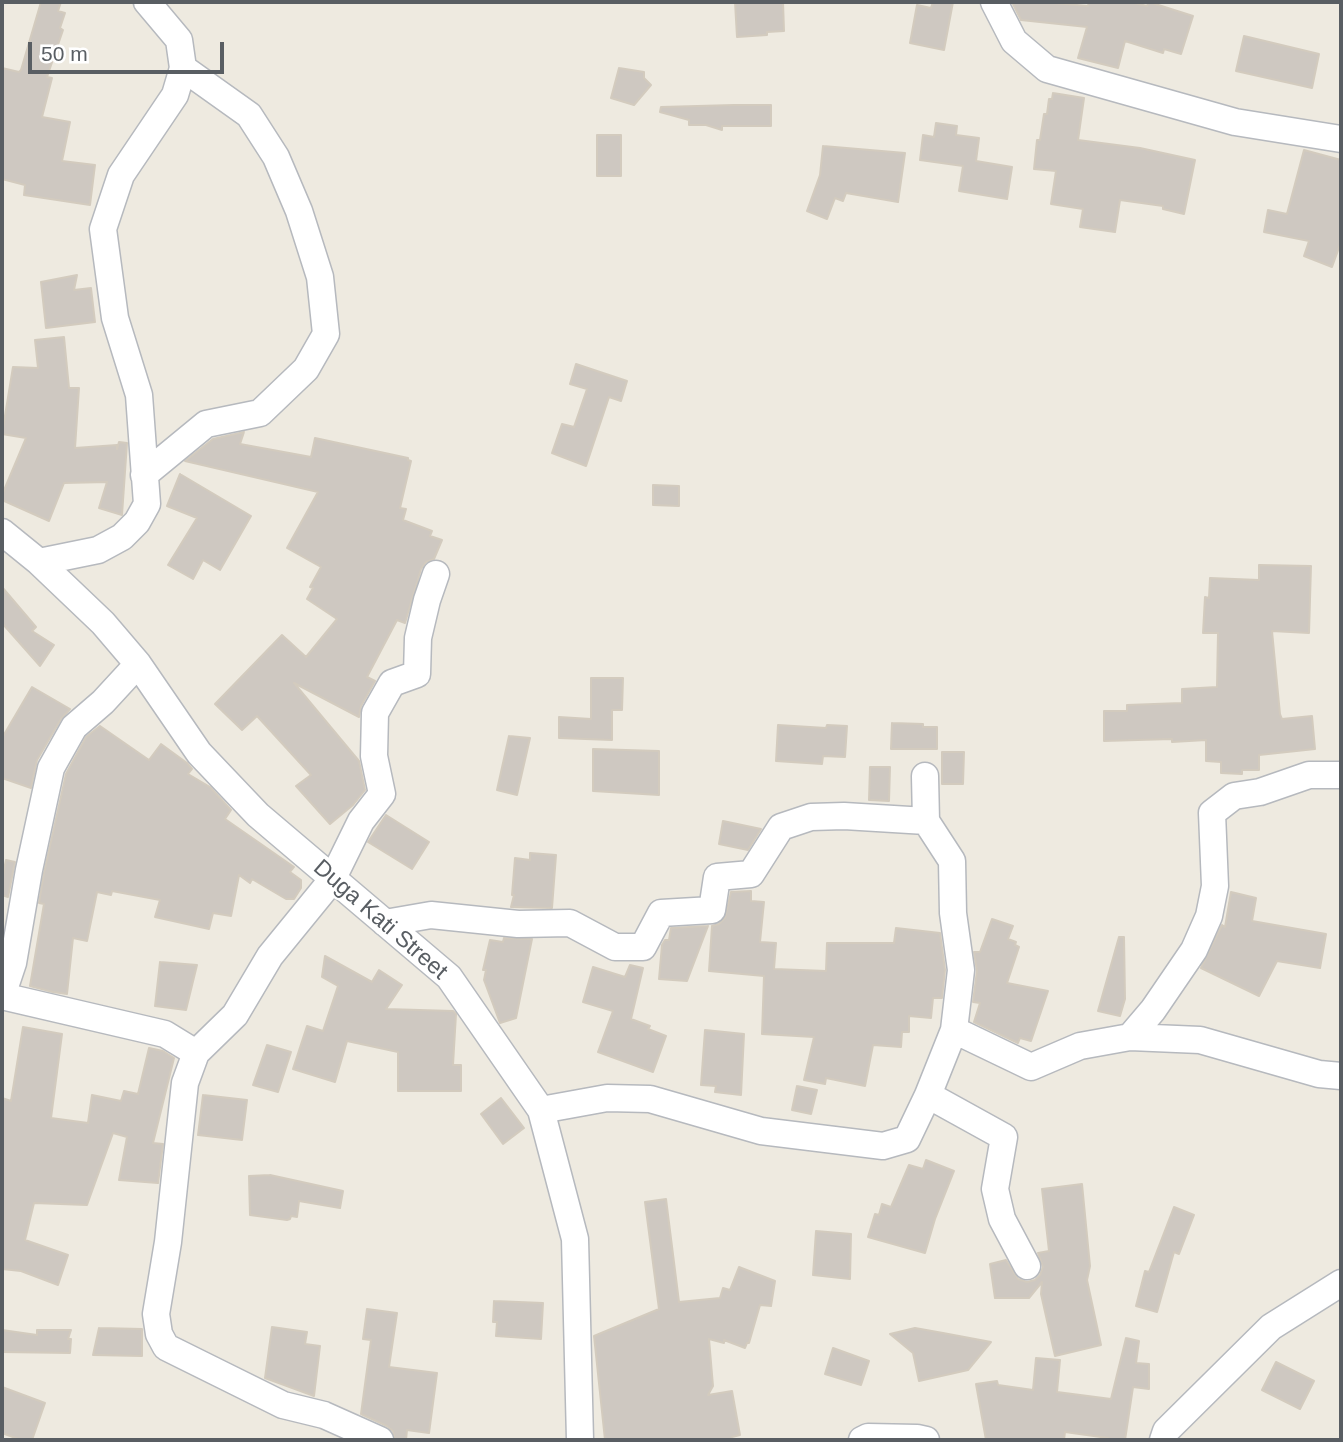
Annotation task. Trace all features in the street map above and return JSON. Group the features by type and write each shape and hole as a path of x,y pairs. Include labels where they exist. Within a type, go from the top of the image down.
{"street":[{"path":"39,562 98,550 122,537 137,522 147,504 139,395 115,318 103,229 121,175 175,95 183,68 179,40 147,2"},
{"path":"994,2 1014,41 1047,69 1235,122 1341,139"},
{"path":"144,475 206,424 260,413 306,369 326,334 320,277 299,211 275,157 249,115 183,68"},
{"name":"Duga Kati Street","path":"2,532 39,562 103,623 138,664 199,753 258,815 449,977 541,1110 575,1239 580,1440"},
{"path":"380,1440 324,1415 283,1405 166,1347 159,1335 156,1314 168,1242 185,1083 196,1054 235,1015 270,956 332,880 361,821 382,794 374,756 375,713 392,683 417,674 418,638 436,574"},
{"path":"138,664 103,702 74,727 51,768 13,963 2,996 165,1034 196,1054"},
{"path":"1130,1037 1153,1010 1194,950 1209,916 1215,886 1212,813 1234,796 1259,792 1309,775 1341,775"},
{"path":"541,1110 607,1098 650,1099 761,1131 883,1146 907,1139 954,1030 961,970 953,913 952,861 926,821 925,776"},
{"path":"385,923 431,915 518,924 570,923 615,947 643,947 661,913 712,910 717,877 751,874 780,827 811,817 844,816 926,821"},
{"path":"954,1030 1031,1067 1080,1046 1130,1037 1200,1040 1320,1074 1341,1076"},
{"path":"928,1095 1004,1137 995,1189 1002,1219 1027,1266"},
{"path":"1163,1440 1166,1431 1271,1327 1341,1283"},
{"path":"862,1440 868,1437 926,1440"}],"building":[{"path":"41,2 61,2 58,11 65,13 60,28 63,30 47,77 52,78 42,117 70,122 62,161 95,165 90,205 24,195 25,185 2,179 2,68 19,72 21,70"},
{"path":"735,2 783,2 784,31 737,37"},
{"path":"933,2 953,2 944,50 910,43 917,5 931,8"},
{"path":"1012,2 1088,6 1089,2 1131,2 1147,6 1149,2 1193,16 1181,54 1164,49 1163,53 1125,41 1118,68 1078,58 1087,27 1021,20"},
{"path":"1244,36 1319,54 1312,88 1236,71"},
{"path":"619,68 644,72 644,78 651,85 634,105 611,98"},
{"path":"1053,93 1084,98 1078,140 1140,148 1195,160 1184,214 1163,209 1163,206 1120,200 1115,232 1080,227 1083,209 1051,204 1056,171 1034,169 1037,140 1040,140 1044,114 1047,114 1049,99 1052,99"},
{"path":"771,105 771,126 722,126 722,130 706,125 689,125 689,120 660,112 661,107"},
{"path":"936,123 957,126 956,135 979,138 976,161 1012,167 1007,199 959,191 963,166 920,160 923,135 934,137"},
{"path":"597,135 621,135 621,176 597,176"},
{"path":"823,146 905,153 898,202 846,193 843,201 835,198 827,219 807,211 820,175"},
{"path":"1304,150 1341,160 1341,242 1332,267 1304,256 1309,241 1264,232 1268,210 1287,214"},
{"path":"77,275 74,290 91,288 95,322 46,328 41,282"},
{"path":"64,337 69,388 79,388 75,448 117,445 117,449 119,442 127,443 122,515 99,508 107,482 64,483 49,521 2,500 26,438 2,434 13,367 38,368 35,340"},
{"path":"576,364 627,381 621,401 609,397 586,466 552,453 562,424 574,427 587,389 570,384"},
{"path":"244,432 240,444 311,457 315,438 408,458 411,461 400,508 406,509 403,520 432,531 430,536 442,540 434,559 426,562 421,569 405,623 397,620 367,677 375,681 361,706 359,717 294,683 359,761 365,790 353,805 330,824 296,786 311,775 257,716 242,730 215,704 282,635 306,657 337,619 307,599 321,567 287,548 318,492 185,461 213,439"},
{"path":"180,474 251,516 220,570 203,560 193,579 168,565 197,518 167,506"},
{"path":"653,485 679,486 679,506 653,505"},
{"path":"1259,565 1311,566 1309,633 1272,631 1280,714 1282,719 1312,716 1315,749 1259,755 1259,770 1242,770 1242,774 1221,773 1221,762 1206,761 1206,740 1104,741 1104,711 1127,711 1127,705 1182,703 1182,689 1217,687 1218,633 1203,633 1205,597 1209,598 1210,578 1259,580"},
{"path":"2,587 36,627 32,631 54,645 40,666 2,623"},
{"path":"591,678 623,678 622,710 612,710 612,740 559,738 559,717 591,719"},
{"path":"32,687 70,709 61,719 37,760 31,788 2,778 2,738"},
{"path":"892,723 937,727 937,749 891,749"},
{"path":"778,725 826,728 827,725 847,726 845,757 823,756 822,764 776,761"},
{"path":"100,726 149,760 161,744 187,763 192,769 188,774 210,787 231,810 225,819 294,867 290,872 301,880 301,888 294,899 286,899 252,879 250,883 239,875 231,916 213,913 209,929 155,917 160,900 112,891 111,895 97,892 87,941 73,938 67,994 53,992 30,986 44,904 39,903 44,873 66,774 86,737"},
{"path":"509,736 530,738 517,795 497,790"},
{"path":"593,749 659,751 659,795 593,791"},
{"path":"942,752 964,752 963,784 942,784"},
{"path":"870,767 890,767 889,801 869,800"},
{"path":"386,815 429,842 412,869 368,842"},
{"path":"723,821 761,829 748,850 719,844"},
{"path":"530,853 556,855 552,908 511,907 515,858 530,860"},
{"path":"6,860 15,862 8,897 2,895"},
{"path":"751,891 751,901 764,902 760,942 776,943 774,969 826,971 827,943 894,943 896,928 940,933 945,970 942,998 933,998 931,1018 909,1016 909,1032 902,1032 901,1047 873,1045 865,1086 826,1078 825,1084 804,1080 814,1037 762,1034 764,976 709,971 712,926 725,918 731,892"},
{"path":"1231,892 1256,898 1252,921 1326,934 1320,968 1277,961 1259,996 1201,968 1222,925 1225,927"},
{"path":"992,919 1013,926 1008,939 1016,942 1015,945 1019,947 1007,983 1048,991 1031,1041 1020,1038 1018,1043 974,1022 980,1003 973,1002 977,971 974,952 980,952"},
{"path":"708,926 687,981 659,979 662,945 665,940 669,940 671,928"},
{"path":"1119,937 1124,937 1125,999 1120,1016 1098,1011"},
{"path":"504,938 532,939 516,1018 500,1023 484,980 486,970 483,970 490,940 503,942"},
{"path":"325,956 372,982 379,970 402,985 386,1009 453,1011 456,1014 453,1065 461,1065 461,1091 398,1091 398,1052 347,1041 335,1082 293,1069 307,1026 323,1031 338,986 322,977"},
{"path":"160,962 197,965 186,1010 155,1006"},
{"path":"630,965 643,968 631,1019 666,1036 653,1072 598,1052 613,1011 583,1002 593,967 625,977"},
{"path":"23,1027 62,1034 51,1118 88,1123 92,1095 121,1101 124,1091 138,1094 149,1048 163,1051 174,1058 153,1143 163,1144 158,1183 119,1180 127,1137 113,1133 87,1205 34,1203 25,1240 68,1255 58,1285 21,1271 2,1269 2,1098 11,1101"},
{"path":"705,1030 744,1034 741,1095 715,1092 716,1086 701,1085"},
{"path":"267,1045 291,1052 278,1092 253,1085"},
{"path":"797,1086 817,1090 811,1114 792,1110"},
{"path":"203,1095 247,1100 242,1140 198,1135"},
{"path":"501,1098 524,1128 503,1144 481,1114"},
{"path":"926,1160 954,1171 925,1253 868,1237 875,1214 879,1215 882,1204 891,1207 909,1165 923,1169"},
{"path":"270,1175 343,1191 340,1208 299,1201 297,1217 291,1216 287,1220 250,1215 249,1176"},
{"path":"1082,1184 1090,1266 1087,1280 1101,1345 1055,1356 1041,1294 1042,1282 1029,1298 995,1298 990,1264 1006,1260 1018,1279 1027,1282 1035,1280 1043,1267 1038,1253 1049,1251 1042,1189"},
{"path":"666,1199 679,1302 720,1298 723,1288 730,1290 739,1267 775,1281 771,1306 760,1305 749,1343 745,1348 724,1340 724,1343 709,1339 713,1386 708,1395 732,1391 740,1435 732,1437 733,1440 605,1440 594,1336 659,1309 645,1202"},
{"path":"1174,1207 1194,1215 1179,1254 1174,1252 1157,1312 1136,1306 1145,1271 1149,1272"},
{"path":"816,1231 851,1234 850,1279 813,1275"},
{"path":"494,1301 543,1303 541,1339 496,1336 497,1322 493,1322"},
{"path":"367,1309 397,1313 389,1367 437,1373 429,1433 407,1430 406,1440 395,1440 393,1431 387,1426 361,1414 371,1340 363,1339"},
{"path":"272,1327 307,1332 305,1344 320,1346 314,1396 265,1378"},
{"path":"99,1328 142,1329 142,1356 93,1355"},
{"path":"915,1328 991,1342 968,1370 919,1381 913,1353 890,1334"},
{"path":"2,1330 37,1335 37,1330 71,1330 68,1339 71,1339 70,1353 2,1352"},
{"path":"1126,1338 1139,1341 1136,1363 1149,1364 1149,1389 1133,1387 1125,1440 1108,1440 1065,1432 1064,1440 986,1440 976,1384 997,1381 998,1385 1033,1390 1036,1358 1060,1360 1057,1392 1111,1399"},
{"path":"833,1348 869,1361 861,1385 825,1374"},
{"path":"1276,1362 1314,1381 1300,1409 1262,1390"},
{"path":"2,1387 45,1403 32,1440 21,1440 2,1433"}]}
